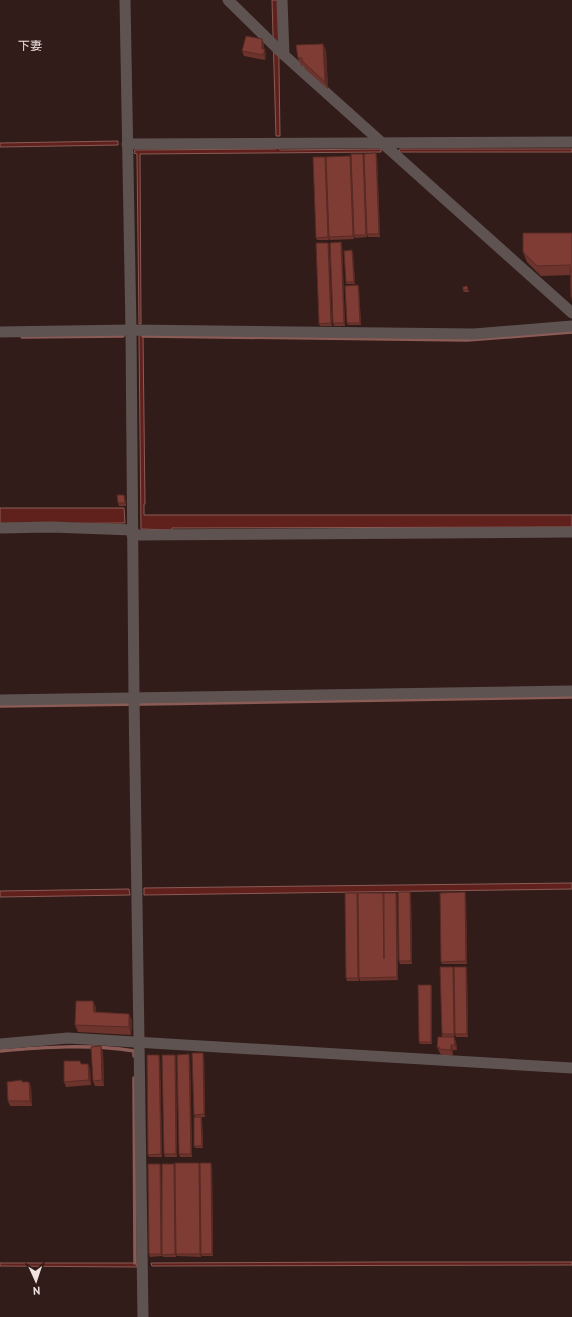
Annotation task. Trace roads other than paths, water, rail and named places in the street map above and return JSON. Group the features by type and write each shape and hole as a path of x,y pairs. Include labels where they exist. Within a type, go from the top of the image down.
{"street":[{"path":"125,0 131,330 134,698 143,1317"},
{"path":"228,0 284,55 572,313"},
{"path":"282,0 284,55"},
{"path":"127,144 572,142"},
{"path":"0,332 131,330 474,334 572,326"},
{"path":"0,528 51,527 132,530 572,532"},
{"path":"0,700 572,691"},
{"path":"0,1044 68,1038 572,1068"}],"waterway":[{"path":"143,336 467,340 572,332"},
{"path":"22,337 123,336"},
{"path":"0,706 572,697"},
{"path":"0,1051 50,1047 100,1047 134,1051 134,1056"},
{"path":"134,1078 135,1263"}],"district":[{"name":"下妻","path":"30,45"}]}
